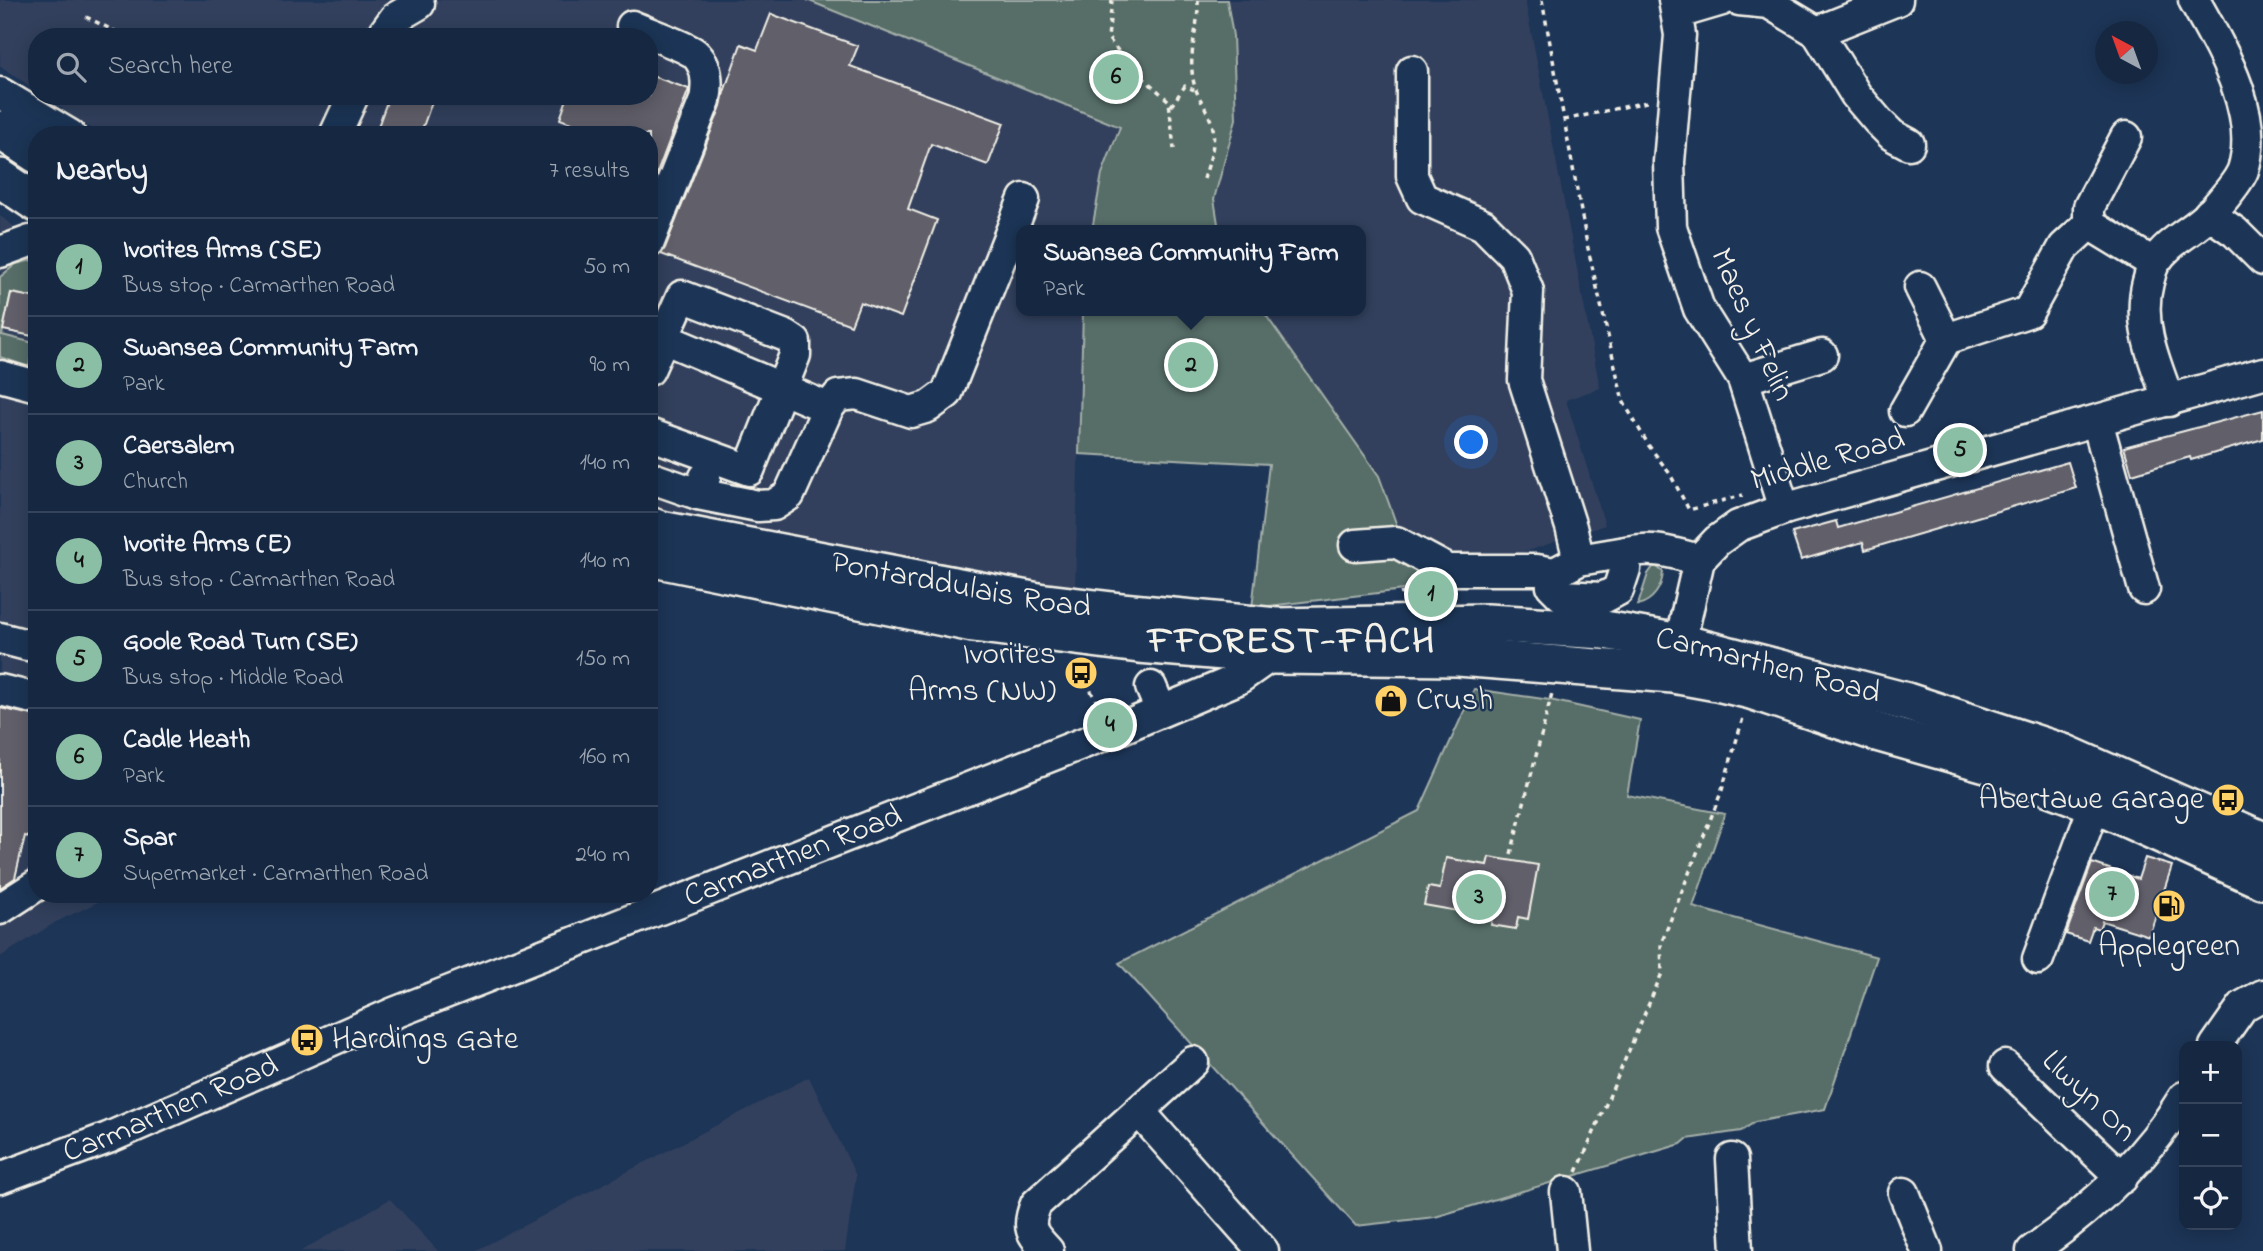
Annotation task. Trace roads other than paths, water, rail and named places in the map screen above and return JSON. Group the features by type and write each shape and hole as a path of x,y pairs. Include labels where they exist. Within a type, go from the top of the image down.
{"main road":[{"path":"0,130 28,148"},
{"path":"0,178 28,196"},
{"name":"Pontarddulais Road","path":"658,528 1038,602 1274,641"},
{"name":"Pontarddulais Road","path":"658,559 973,623 1139,644 1274,641"},
{"name":"Carmarthen Road","path":"1274,641 1487,623 1604,630 1751,690 1873,731 1986,763 2095,804 2263,880"},
{"name":"Carmarthen Road","path":"1274,641 1561,665 1677,658 1907,702 2063,753 2263,841"}],"street":[{"path":"1676,6 1722,0"},
{"path":"1739,0 1769,3 1817,32 1856,95 1892,135 1909,144"},
{"path":"1817,32 1897,0"},
{"path":"2169,401 2145,329 2145,296 2153,263 2170,244 2209,214 2242,172 2247,136 2234,76 2196,1"},
{"path":"388,28 395,18 419,4"},
{"name":"Maes y Felin","path":"1676,6 1680,35 1669,162 1671,227 1699,309 1743,379 1780,497"},
{"path":"632,26 637,28"},
{"path":"658,37 694,53 703,67 708,83 705,100 658,219"},
{"path":"1412,71 1412,176 1422,198 1483,225 1514,256 1528,291 1524,380 1571,527 1567,567 1552,586 1562,596 1603,598 1618,590 1625,560"},
{"path":"0,93 55,126"},
{"path":"339,126 349,105"},
{"path":"1905,411 1946,339 2028,312 2064,247 2089,224 2089,207 2126,137"},
{"path":"658,480 698,494 758,506 774,505 789,495 828,408 838,396 857,394 911,412 928,407 947,393 1024,200"},
{"path":"2209,214 2235,232 2263,260"},
{"path":"2089,224 2153,263"},
{"path":"0,253 28,242"},
{"path":"1920,287 1946,339"},
{"path":"658,349 682,296 786,336 795,342 795,355 749,470 658,437"},
{"path":"663,338 828,408"},
{"path":"1743,379 1822,355"},
{"name":"Middle Road","path":"1699,560 1717,541 1780,497 2097,421 2263,373"},
{"path":"0,376 28,384"},
{"path":"2097,421 2144,589"},
{"path":"698,494 712,458"},
{"path":"1355,545 1396,542 1447,570 1536,570 1567,567 1625,560 1642,548 1663,550 1699,560 1677,658"},
{"path":"0,638 28,645"},
{"name":"Carmarthen Road","path":"0,1178 108,1138 394,1013 1117,730 1156,699 1238,679 1274,641"},
{"path":"0,690 28,696"},
{"path":"2038,959 2095,804"},
{"path":"0,909 28,891"},
{"path":"2218,1041 2243,1006 2263,995"},
{"path":"1048,1251 1032,1234 1030,1219 1036,1204 1193,1062"},
{"name":"Llwyn On","path":"2005,1066 2122,1178"},
{"path":"2032,1251 2076,1220 2122,1178 2180,1104"},
{"path":"1139,1111 1263,1251"},
{"path":"1732,1159 1737,1251"},
{"path":"1566,1192 1572,1251"},
{"path":"1904,1193 1927,1251"}],"place":[{"name":"Cadle Heath","path":"1116,77"},
{"name":"Swansea Community Farm","path":"1191,365"},
{"name":"Goole Road Turn (SE)","path":"1960,450"},
{"name":"Ivorites Arms (SE)","path":"1431,594"},
{"name":"Ivorites Arms (NW)","path":"1081,673"},
{"name":"Crush","path":"1391,701"},
{"name":"Ivorite Arms (E)","path":"1110,725"},
{"name":"Abertawe Garage","path":"2228,800"},
{"name":"Spar","path":"2112,894"},
{"name":"Caersalem","path":"1479,897"},
{"name":"Applegreen","path":"2169,906"},
{"name":"Hardings Gate","path":"307,1040"}],"district":[{"name":"FFOREST-FACH","path":"1292,643"}]}
